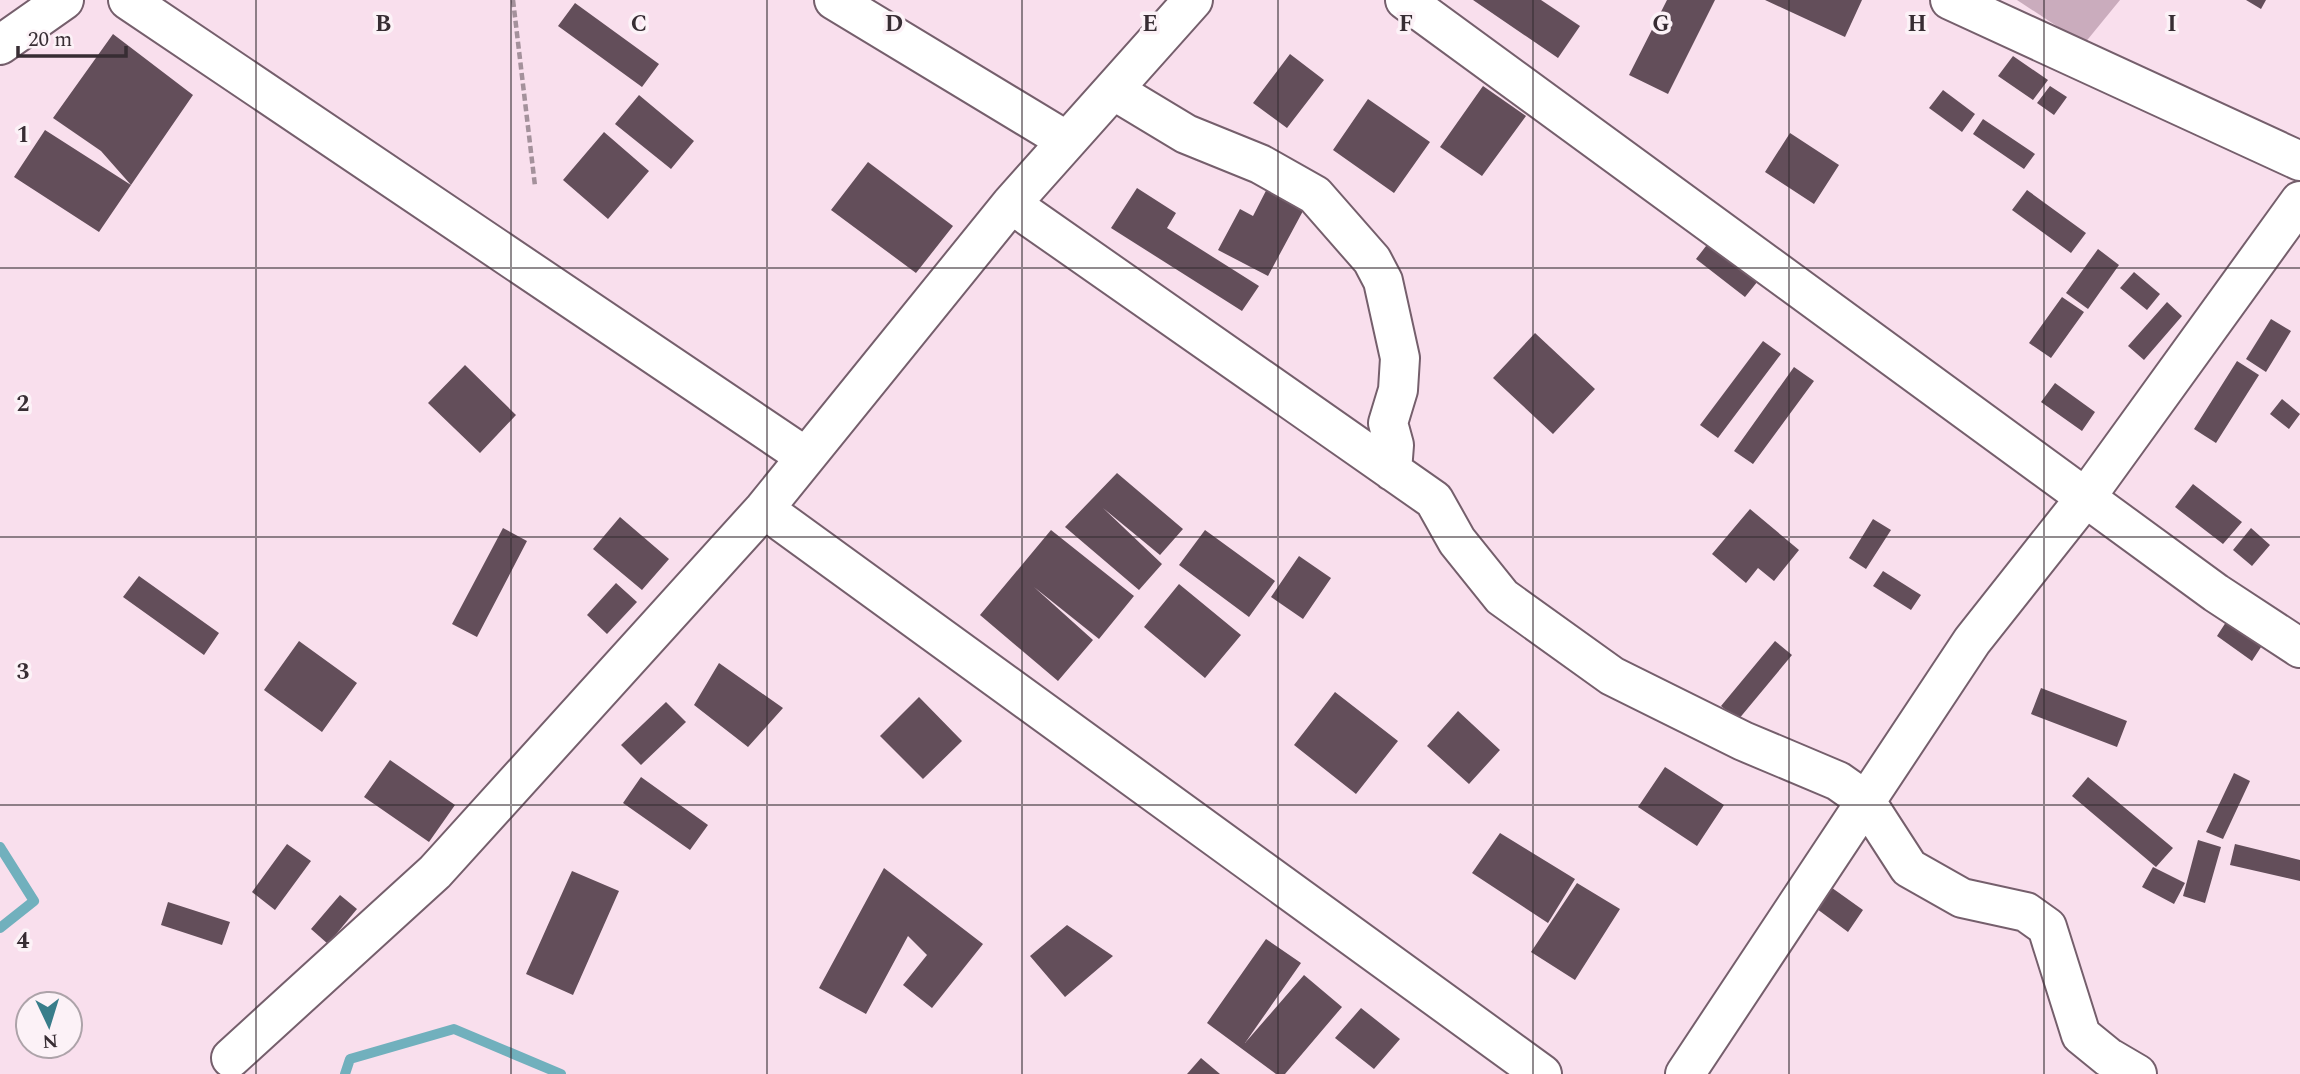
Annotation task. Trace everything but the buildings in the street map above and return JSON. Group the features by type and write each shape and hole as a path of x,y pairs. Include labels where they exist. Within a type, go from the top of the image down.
{"street":[{"path":"0,45 64,0"},
{"path":"128,0 806,457"},
{"path":"834,0 1067,141"},
{"path":"231,1058 435,872 764,509 1011,204 1193,0"},
{"path":"1405,0 2216,593 2300,648"},
{"path":"1950,0 2300,161"},
{"path":"1113,90 1186,134 1259,164 1315,195 1373,260 1383,281 1400,358 1398,390 1388,422 1394,445 1392,471"},
{"path":"1685,1074 1972,641 2086,497 2300,201"},
{"path":"1011,204 1434,500 1457,541 1502,597 1612,676 1743,741 1838,781 1865,800 1909,868 1962,898 2026,912 2047,927 2081,1035 2108,1057 2137,1074"},
{"path":"764,509 1542,1074"}],"path":[{"path":"513,0 535,186"}],"shaded area":[{"path":"2017,0 2120,0 2084,44"}],"waterway":[{"path":"0,847 34,901 0,928"},
{"path":"345,1074 350,1059 454,1029 561,1074"}]}
